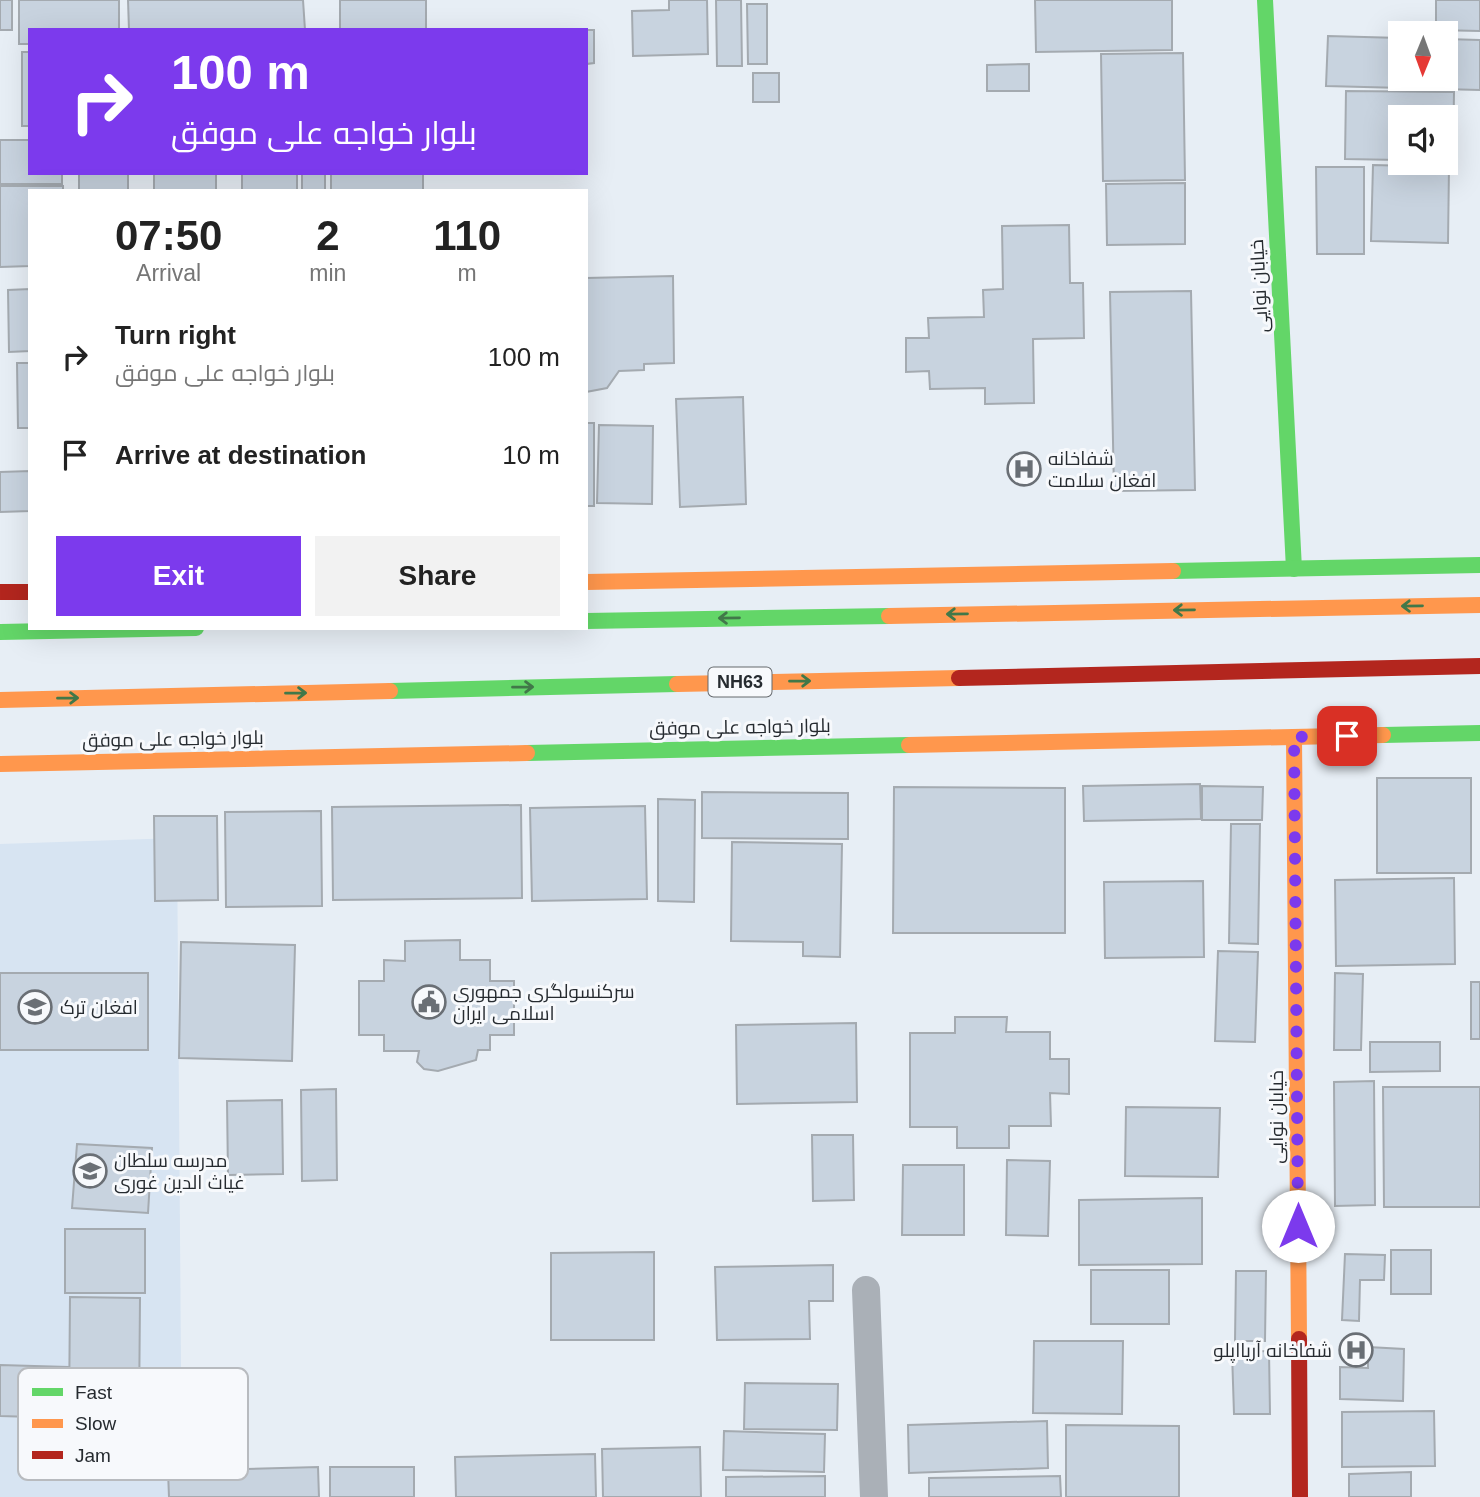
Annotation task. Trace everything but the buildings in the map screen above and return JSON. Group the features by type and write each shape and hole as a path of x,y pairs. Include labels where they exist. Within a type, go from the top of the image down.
{"main road":[{"name":"خیابان نوایی","path":"1265,0 1294,569"},
{"path":"588,582 1480,565"},
{"path":"0,592 28,592"},
{"path":"588,621 1297,614 1480,605"},
{"path":"0,632 98,630"},
{"name":"NH63","path":"0,700 1296,663 1480,666"},
{"name":"بلوار خواجه علی موفق","path":"0,764 1480,733"},
{"name":"خیابان نوایی","path":"1294,737 1300,1497"}],"street":[{"path":"866,1290 873,1497"}],"shaded area":[{"name":"مدرسه سلطان غیاث الدین غوری","path":"177,838 181,1368 18,1368 18,1480 182,1480 182,1497 0,1497 0,844"}],"traffic: fast":[{"path":"1265,0 1294,569"},
{"path":"1173,571 1480,565"},
{"path":"588,621 889,616"},
{"path":"0,632 98,630"},
{"path":"390,691 677,684"},
{"path":"1383,735 1480,733"},
{"path":"527,753 909,745"}],"traffic: slow":[{"path":"588,582 1173,571"},
{"path":"889,616 1480,605"},
{"path":"677,684 959,678"},
{"path":"0,700 390,691"},
{"path":"909,745 1383,735"},
{"path":"1294,737 1299,1339"},
{"path":"0,764 527,753"}],"traffic: jam":[{"path":"0,592 28,592"},
{"path":"959,678 1480,666"},
{"path":"1299,1339 1300,1497"}],"place":[{"name":"شفاخانه افغان سلامت","path":"1024,469"},
{"name":"سرکنسولگری جمهوری اسلامی ایران","path":"429,1002"},
{"name":"افغان ترک","path":"35,1007"},
{"name":"مدرسه سلطان غیاث الدین غوری","path":"90,1171"},
{"name":"شفاخانه آریااپلو","path":"1356,1350"}],"route":[{"path":"1298,1226 1294,737 1347,736"}]}
